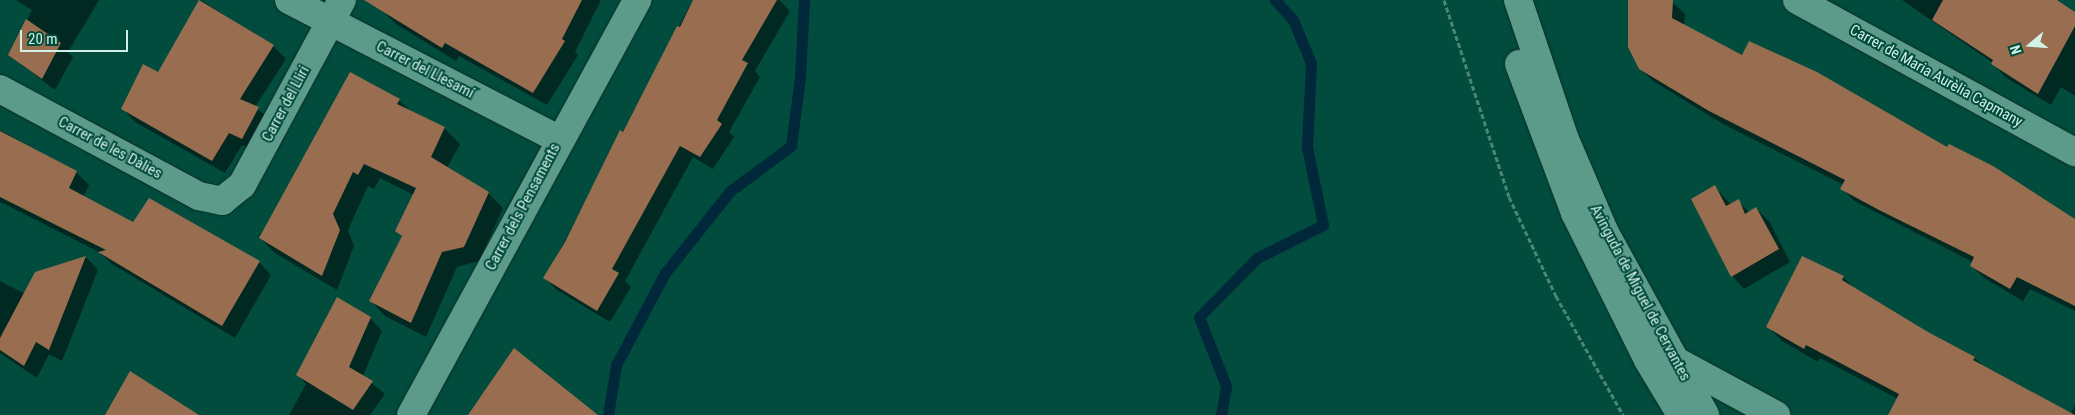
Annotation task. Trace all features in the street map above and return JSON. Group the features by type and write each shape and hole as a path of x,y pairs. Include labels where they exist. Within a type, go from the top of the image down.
{"street":[{"name":"Carrer del Llesamí","path":"290,0 336,11 560,140"},
{"name":"Carrer dels Pensaments","path":"411,415 637,0"},
{"name":"Avinguda de Miguel de Cervantes","path":"1500,0 1531,102 1574,213 1648,360 1681,415"},
{"name":"Avinguda de Miguel de Cervantes","path":"1518,0 1564,137 1597,214 1705,415"},
{"name":"Carrer de Maria Aurèlia Capmany","path":"1797,0 2075,152"},
{"name":"Carrer del Lliri","path":"222,201 242,185 336,11"},
{"name":"Carrer de les Dàlies","path":"0,89 199,196 222,201"},
{"path":"1676,361 1776,415"}],"path":[{"path":"1444,0 1509,197 1556,296 1623,415"}],"building":[{"path":"199,0 274,45 240,99 259,107 242,139 229,133 212,161 121,109 143,64 158,72"},
{"path":"364,0 582,0 562,39 565,41 533,93 445,43 442,48"},
{"path":"693,0 777,0 742,60 748,63 717,120 722,124 700,157 680,146 612,269 619,273 597,311 543,278 565,242 620,130 623,132 677,26 680,27"},
{"path":"1628,0 1673,0 1672,18 1742,55 1749,41 1817,72 1947,147 1949,144 1993,166 2075,219 2075,306 2017,277 2010,289 1970,266 1974,257 1840,189 1845,180 1709,111 1639,69 1628,47"},
{"path":"1943,0 2057,0 2075,12 2075,26 2038,94 1991,64 1993,60 1932,20"},
{"path":"26,19 61,43 42,79 8,55"},
{"path":"350,72 400,99 397,104 445,127 431,157 489,192 464,247 442,252 411,323 369,301 402,236 395,231 416,188 364,164 358,175 353,172 333,214 340,230 322,276 259,238"},
{"path":"0,131 77,171 69,188 133,222 149,198 260,261 222,326 98,252 106,250 0,197"},
{"path":"1715,185 1726,206 1739,199 1745,214 1756,207 1779,249 1731,277 1691,199"},
{"path":"86,256 49,350 36,342 24,366 0,350 0,338 35,272"},
{"path":"1802,256 1844,276 1842,280 1928,332 1975,357 1973,360 2075,415 1888,415 1899,394 1806,345 1804,349 1766,327"},
{"path":"337,297 371,317 349,367 373,381 353,410 296,375"},
{"path":"514,348 598,415 468,415"},
{"path":"130,371 199,415 105,415"}],"waterway":[{"path":"608,415 616,365 665,273 730,191 791,146 800,78 804,0"},
{"path":"1221,415 1226,386 1199,317 1257,258 1323,225 1307,147 1311,63 1293,20 1275,0"}]}
